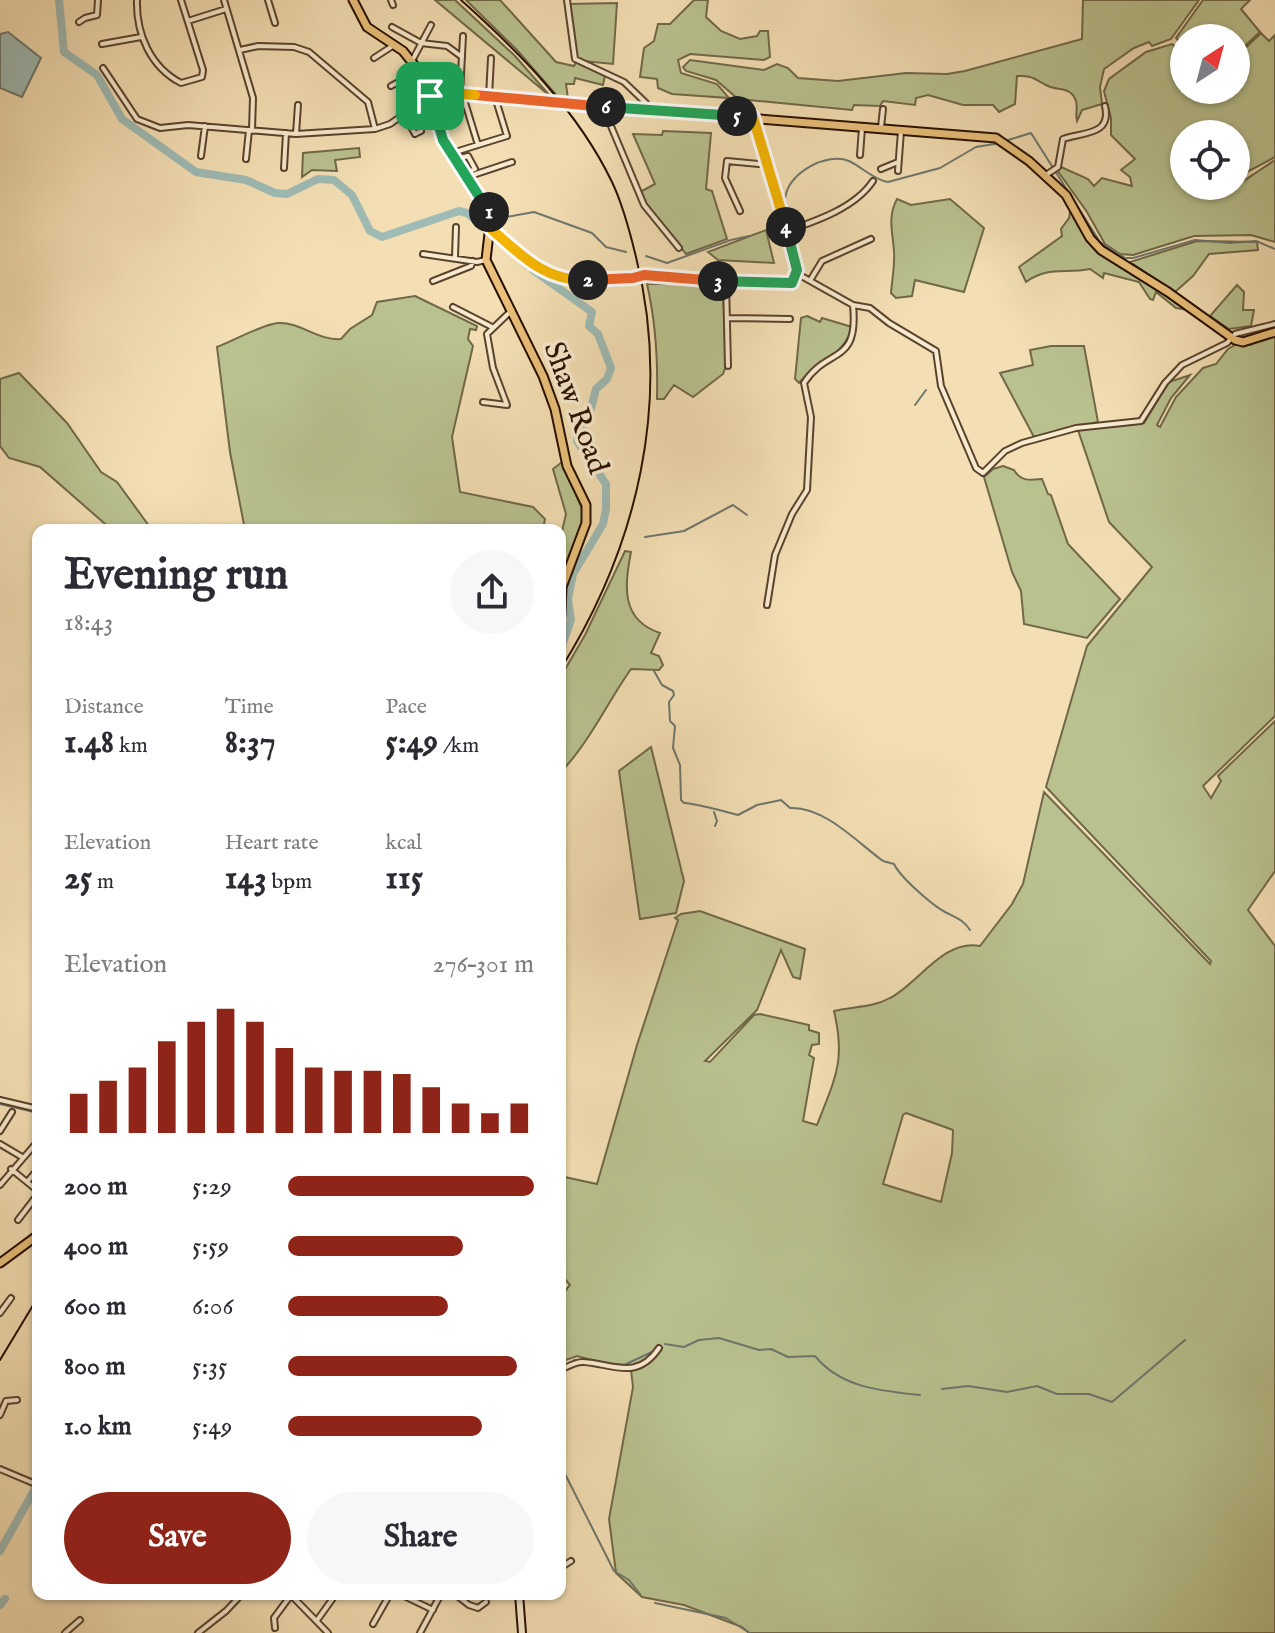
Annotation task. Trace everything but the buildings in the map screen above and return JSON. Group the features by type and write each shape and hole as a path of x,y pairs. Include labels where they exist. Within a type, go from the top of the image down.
{"main road":[{"path":"353,0 371,31 394,45 419,71 430,94 443,140 491,216 486,260"},
{"path":"430,94 461,93 603,107 863,125 1001,140 1048,174 1072,202 1096,246 1232,338 1243,342 1275,332"},
{"name":"Shaw Road","path":"486,260 551,398 567,466 586,505 586,523 566,576"},
{"path":"0,1263 32,1239"},
{"path":"519,1600 522,1633"}],"street":[{"path":"79,22 97,15 98,0"},
{"path":"137,0 141,37 170,78 181,83 202,77 203,70 181,0"},
{"path":"224,0 253,98 246,159"},
{"path":"268,0 275,23"},
{"path":"567,0 575,59 624,82 646,103 645,110"},
{"path":"188,21 226,9"},
{"path":"412,61 431,25"},
{"path":"392,27 421,43 447,46 462,57"},
{"path":"463,36 461,93 478,145"},
{"path":"102,44 141,37"},
{"path":"374,58 394,45"},
{"path":"240,50 258,46 294,47 309,52 368,102 375,129"},
{"path":"454,156 507,136 492,97 491,58"},
{"path":"103,68 137,119 160,128 205,126 296,134 375,129 387,126 430,94"},
{"path":"391,86 419,71"},
{"path":"296,134 298,105"},
{"path":"1048,174 1058,167 1063,139 1098,131 1107,118 1105,106"},
{"path":"603,107 644,205 679,248"},
{"path":"881,127 883,109"},
{"path":"404,114 415,134 421,131"},
{"path":"490,228 530,263 553,276 581,280 644,275 726,282 792,283 796,271 787,231 753,117"},
{"path":"860,155 863,125"},
{"path":"201,156 205,126"},
{"path":"898,171 901,129"},
{"path":"284,168 286,133"},
{"path":"740,211 725,178 727,161 769,165"},
{"path":"466,175 512,162"},
{"path":"881,169 898,162"},
{"path":"787,231 832,213 861,195 873,181"},
{"path":"455,257 456,227"},
{"path":"811,279 822,261 871,239"},
{"path":"423,254 486,260"},
{"path":"433,281 471,266 473,261"},
{"path":"796,271 853,305 870,308 936,351 941,386 976,468 983,473 1005,451 1022,443 1076,428 1141,421 1174,372 1232,338 1275,324"},
{"path":"726,282 728,366"},
{"path":"767,605 775,555 792,514 807,490 811,417 804,383 812,373 848,346 853,332 853,305"},
{"path":"453,307 492,327"},
{"path":"483,402 507,405 487,344 487,334 511,311"},
{"path":"727,318 790,319"},
{"path":"0,1100 32,1108"},
{"path":"0,1131 12,1112"},
{"path":"0,1144 22,1157"},
{"path":"0,1185 32,1148"},
{"path":"11,1169 32,1187"},
{"path":"27,1182 32,1176"},
{"path":"18,1220 32,1201"},
{"path":"0,1313 11,1298"},
{"path":"566,1368 584,1362 613,1370 627,1369 650,1359 659,1348"},
{"path":"0,1415 6,1401 17,1400"},
{"path":"0,1469 32,1482"},
{"path":"566,1564 571,1561"},
{"path":"198,1633 236,1600"},
{"path":"275,1628 274,1618 287,1600"},
{"path":"297,1600 328,1633"},
{"path":"318,1619 332,1600"},
{"path":"373,1624 387,1600"},
{"path":"412,1600 433,1610"},
{"path":"420,1633 438,1600"},
{"path":"463,1600 478,1608 486,1602"},
{"path":"65,1633 80,1620"},
{"path":"425,1627 433,1633"}],"green space":[{"path":"435,0 455,0 515,56 550,96"},
{"path":"466,0 500,0 556,62 574,66 576,62 605,75 603,85 575,78 574,84 566,84 568,99 558,97 517,50"},
{"path":"694,0 708,0 706,17 721,31 740,39 768,31 770,57 764,60 690,54 678,60 681,73 717,84 729,98 672,94 658,88 657,79 640,77 644,48 654,41 658,24 670,24"},
{"path":"1083,0 1199,0 1182,24 1170,24 1170,39 1134,48 1104,69 1100,87 1102,104 1082,110 1077,121 1076,101 1071,93 1027,76 1017,76 1015,104 999,112 993,105 963,105 928,95 916,98 915,105 883,101 880,106 854,105 852,110 738,99 716,80 686,71 683,67 690,60 764,70 777,64 788,68 798,78 838,81 906,73 947,74 1082,39"},
{"path":"1203,0 1250,0 1241,9 1260,32 1250,41 1250,24 1186,24"},
{"path":"617,3 613,64 583,61 576,57 568,4"},
{"path":"1261,33 1269,41 1275,35 1275,157 1250,170 1250,120 1170,120 1170,200 1250,200 1250,177 1275,160 1275,242 1251,235 1194,236 1133,255 1120,254 1105,244 1057,170 1061,167 1088,179 1094,186 1102,178 1132,186 1130,177 1121,170 1135,159 1111,135 1111,118 1104,91 1109,79 1146,52 1170,45 1170,104 1250,104 1250,44"},
{"path":"663,131 711,133 706,189 712,191 727,239 686,254 645,202 640,192 655,184 633,134 662,135"},
{"path":"359,148 360,157 335,160 337,171 312,170 302,177 303,153"},
{"path":"897,199 911,205 950,199 984,228 964,292 915,280 912,296 896,298 891,293 894,257 891,219"},
{"path":"1071,206 1091,245 1099,253 1131,270 1189,310 1176,308 1156,292 1153,300 1150,299 1139,282 1104,273 1103,278 1090,269 1049,272 1026,282 1019,267 1062,236 1061,229 1069,218"},
{"path":"766,230 774,263 718,260 708,252"},
{"path":"1197,241 1257,242 1258,250 1209,254 1193,276 1175,292 1130,262"},
{"path":"647,284 721,284 723,287 726,366 723,374 693,397 674,385 664,399 657,399 656,341"},
{"path":"1237,285 1244,292 1243,310 1254,310 1251,326 1229,329 1210,316"},
{"path":"415,296 477,326 476,330 470,329 468,339 473,346 452,437 460,492 533,507 545,519 544,524 244,524 230,452 217,347 256,329 278,323 341,339 372,315 377,302"},
{"path":"807,316 820,322 822,318 852,327 843,345 799,383 795,379 801,318"},
{"path":"1275,335 1275,716 1203,786 1211,798 1221,781 1218,776 1275,721 1275,871 1248,910 1275,946 1275,1633 749,1633 742,1627 684,1605 642,1597 616,1573 609,1519 633,1387 631,1370 577,1356 566,1360 566,1290 570,1285 566,1280 566,1177 597,1184 637,1045 678,920 675,918 700,911 805,949 800,979 793,977 781,950 757,1010 705,1061 710,1062 754,1015 809,1025 809,1030 819,1033 819,1044 812,1045 809,1055 814,1058 803,1121 817,1125 839,1057 834,1011 883,1001 901,991 943,955 954,949 980,946 1023,884 1044,792 1210,964 1211,961 1046,787 1087,646 1152,567 1109,522 1078,430 1144,423 1169,382 1190,375 1171,398 1157,425 1160,427 1176,397 1203,368 1216,364 1228,349 1237,344 1250,345","holes":["906,1113 953,1130 952,1153 941,1202 883,1184"]},
{"path":"1051,346 1084,346 1098,422 1034,437 1000,373 1033,365 1030,350"},
{"path":"19,373 67,423 101,472 117,482 148,524 105,524 40,467 9,458 0,446 0,379"},
{"path":"562,462 583,511 581,526 566,565 566,514 553,469"},
{"path":"1003,466 1023,478 1042,479 1051,495 1068,544 1120,599 1087,638 1024,624 1021,591 1012,572 984,477 993,469"},
{"path":"625,551 631,552 627,577 628,600 638,620 660,633 651,653 659,656 663,665 659,670 631,669 589,736 566,766 566,668"},
{"path":"651,747 684,881 676,913 640,919 619,771"}],"water":[{"path":"8,32 41,58 22,97 0,88 0,34"}],"waterway":[{"path":"59,0 64,52 97,75 122,119 196,172 246,180 275,193 287,194 318,179 334,180 352,195 370,231 382,237 459,211 467,213 485,228"},
{"path":"1005,141 1031,133 1100,242 1125,258 1195,240 1230,243 1256,241 1275,249"},
{"path":"785,214 789,186 802,172 821,162 831,159 849,161 888,182 940,168 976,147 1000,143"},
{"path":"495,219 534,212 592,233 606,247 626,252"},
{"path":"478,223 486,220"},
{"path":"493,236 527,265"},
{"path":"646,256 667,263 749,236"},
{"path":"533,270 592,312 589,326 598,334 611,368 607,379 596,389 589,416 579,430 577,441 606,484 606,509 603,524 573,574 568,599 571,620 566,634"},
{"path":"915,405 926,390"},
{"path":"645,537 684,531 733,505 747,515"},
{"path":"654,671 662,685 673,691 674,695 669,702 670,721 675,726 673,748 680,765 681,800 684,803 738,815 757,805 781,800 790,808 815,813 840,827 883,861 894,864 925,897 962,921 970,930"},
{"path":"714,812 715,826"},
{"path":"0,1104 32,1112"},
{"path":"665,1344 684,1347 699,1340 719,1338 759,1350 771,1349 788,1357 815,1356 837,1375 863,1386 920,1395"},
{"path":"942,1389 968,1386 1007,1392 1037,1386 1057,1394 1089,1394 1112,1402 1185,1340"},
{"path":"574,1360 624,1365 654,1351"},
{"path":"566,1476 614,1571 629,1580 640,1594"},
{"path":"0,1551 32,1494"},
{"path":"0,1605 5,1599"},
{"path":"655,1603 726,1618 750,1633"}],"tram line":[{"path":"461,0 545,84 598,156 626,219 646,311 650,365 648,418 641,471 628,523 610,573 566,660"},
{"path":"0,1360 32,1307"}],"route":[{"path":"435,91 753,117 797,270 792,283 726,282 644,275 581,280 553,276 540,270 490,228 491,216 487,207 443,140 430,96 429,92 435,91"}]}
